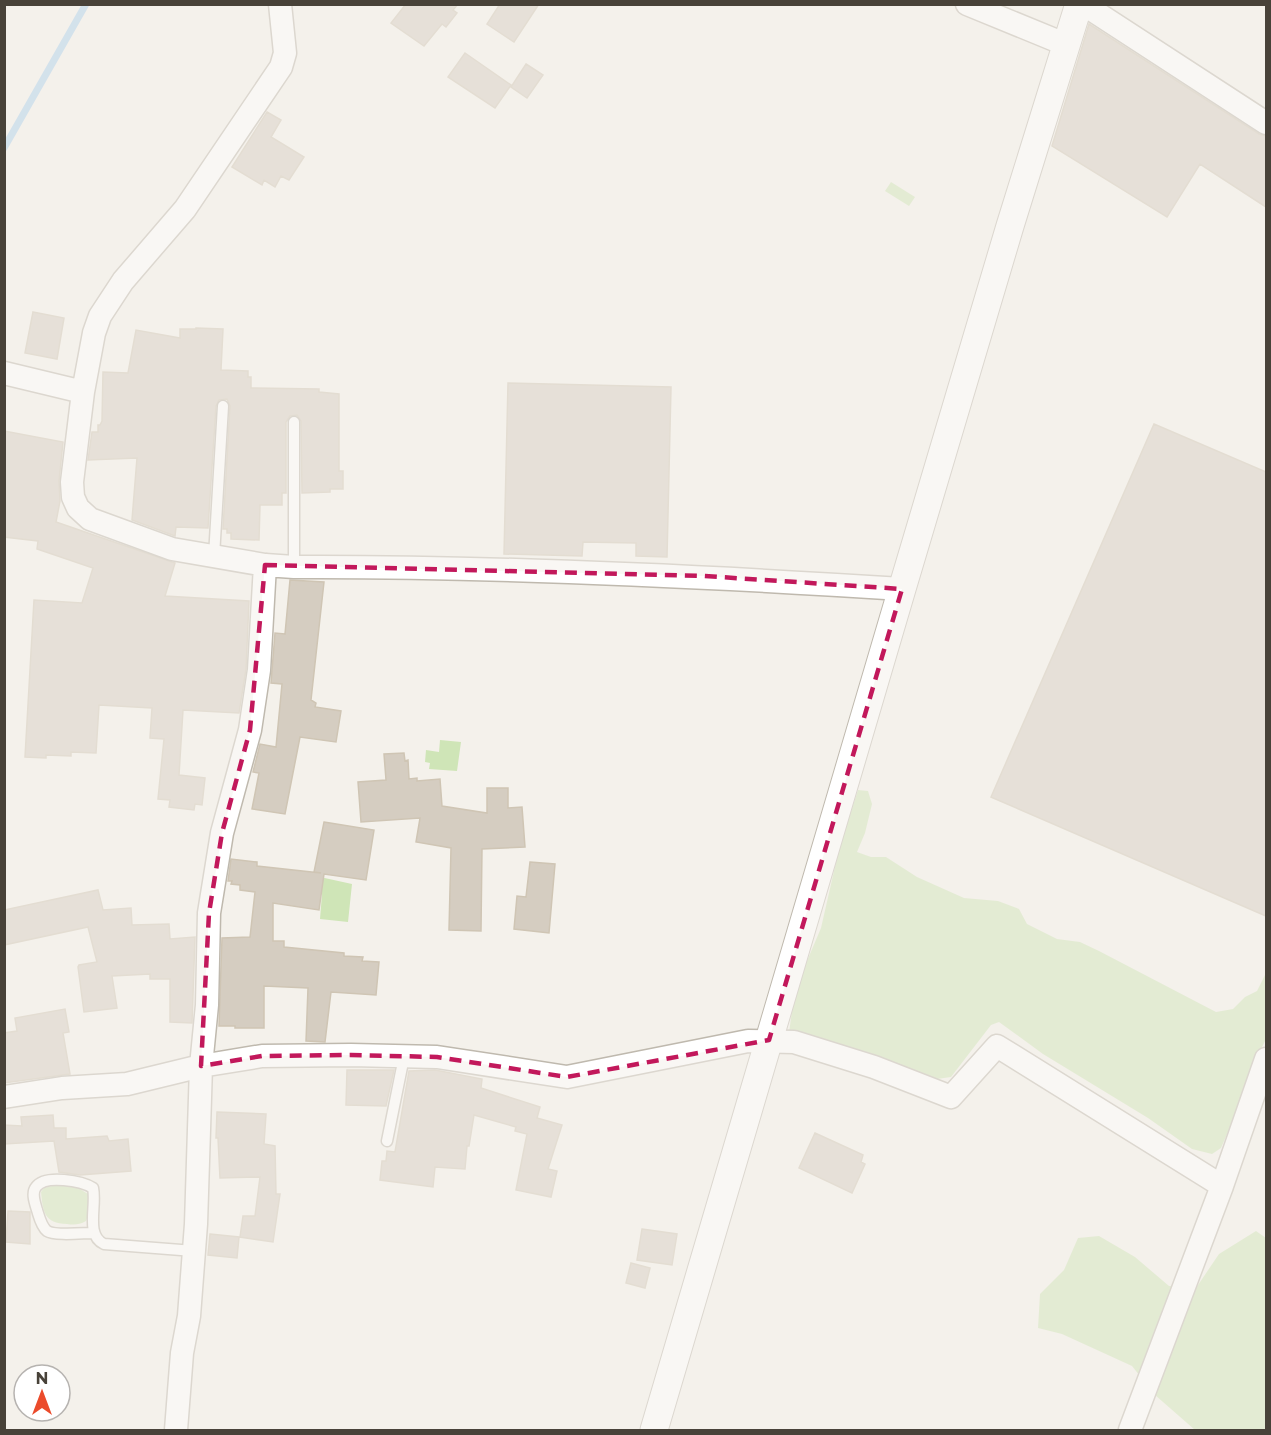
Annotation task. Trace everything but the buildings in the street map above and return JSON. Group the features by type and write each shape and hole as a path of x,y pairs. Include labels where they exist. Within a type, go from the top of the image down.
{"street":[{"path":"280,4 285,53 281,67 185,209 108,301 100,316 94,333 83,392 72,482 78,508 90,519 172,549 265,565 704,576 902,589"},
{"path":"967,4 1067,45"},
{"path":"654,1431 902,589 1081,4 1266,123"},
{"path":"4,373 83,392"},
{"path":"176,1431 194,1251 201,1066 207,1005 209,913 222,833 250,730 259,670 265,565"},
{"path":"4,1097 62,1088 127,1083 201,1066 262,1056 436,1057 567,1077 747,1041 769,1040 794,1042 874,1067 951,1097 997,1046 1222,1186"},
{"path":"1130,1431 1222,1186 1266,1059"}],"lane":[{"path":"214,556 222,406"},
{"path":"294,422 294,567"},
{"path":"387,1141 404,1057"},
{"path":"93,1233 55,1233 46,1230 36,1208 33,1194 36,1187 43,1182 74,1180 84,1182 93,1188 95,1196 93,1233 97,1240 104,1244 194,1251"}],"highlighted area":[{"path":"265,565 704,576 902,589 769,1040 567,1077 437,1057 262,1056 201,1066 209,913 222,833 250,730"}],"green space":[{"path":"891,182 915,197 909,206 885,191"},
{"path":"440,740 461,742 457,771 429,769 430,763 425,762 426,750 439,752"},
{"path":"858,790 868,791 872,804 865,833 857,852 871,857 886,857 917,877 964,898 998,901 1019,909 1027,924 1057,939 1080,942 1216,1012 1233,1009 1245,997 1257,991 1266,973 1266,1039 1250,1072 1240,1104 1221,1148 1212,1154 1192,1149 1148,1118 1043,1054 999,1022 991,1025 951,1077 937,1079 863,1054 789,1033 793,1003 804,968 821,928 839,849"},
{"path":"320,877 352,884 348,922 320,919 322,894 318,893"},
{"path":"75,1186 88,1194 90,1208 86,1221 72,1225 49,1219 44,1211 41,1192 44,1188"},
{"path":"1256,1231 1266,1238 1266,1430 1195,1430 1155,1395 1132,1366 1062,1334 1038,1328 1040,1294 1064,1270 1078,1238 1099,1236 1135,1257 1169,1286 1196,1288 1219,1254"}],"waterway":[{"path":"4,148 86,4"}]}
